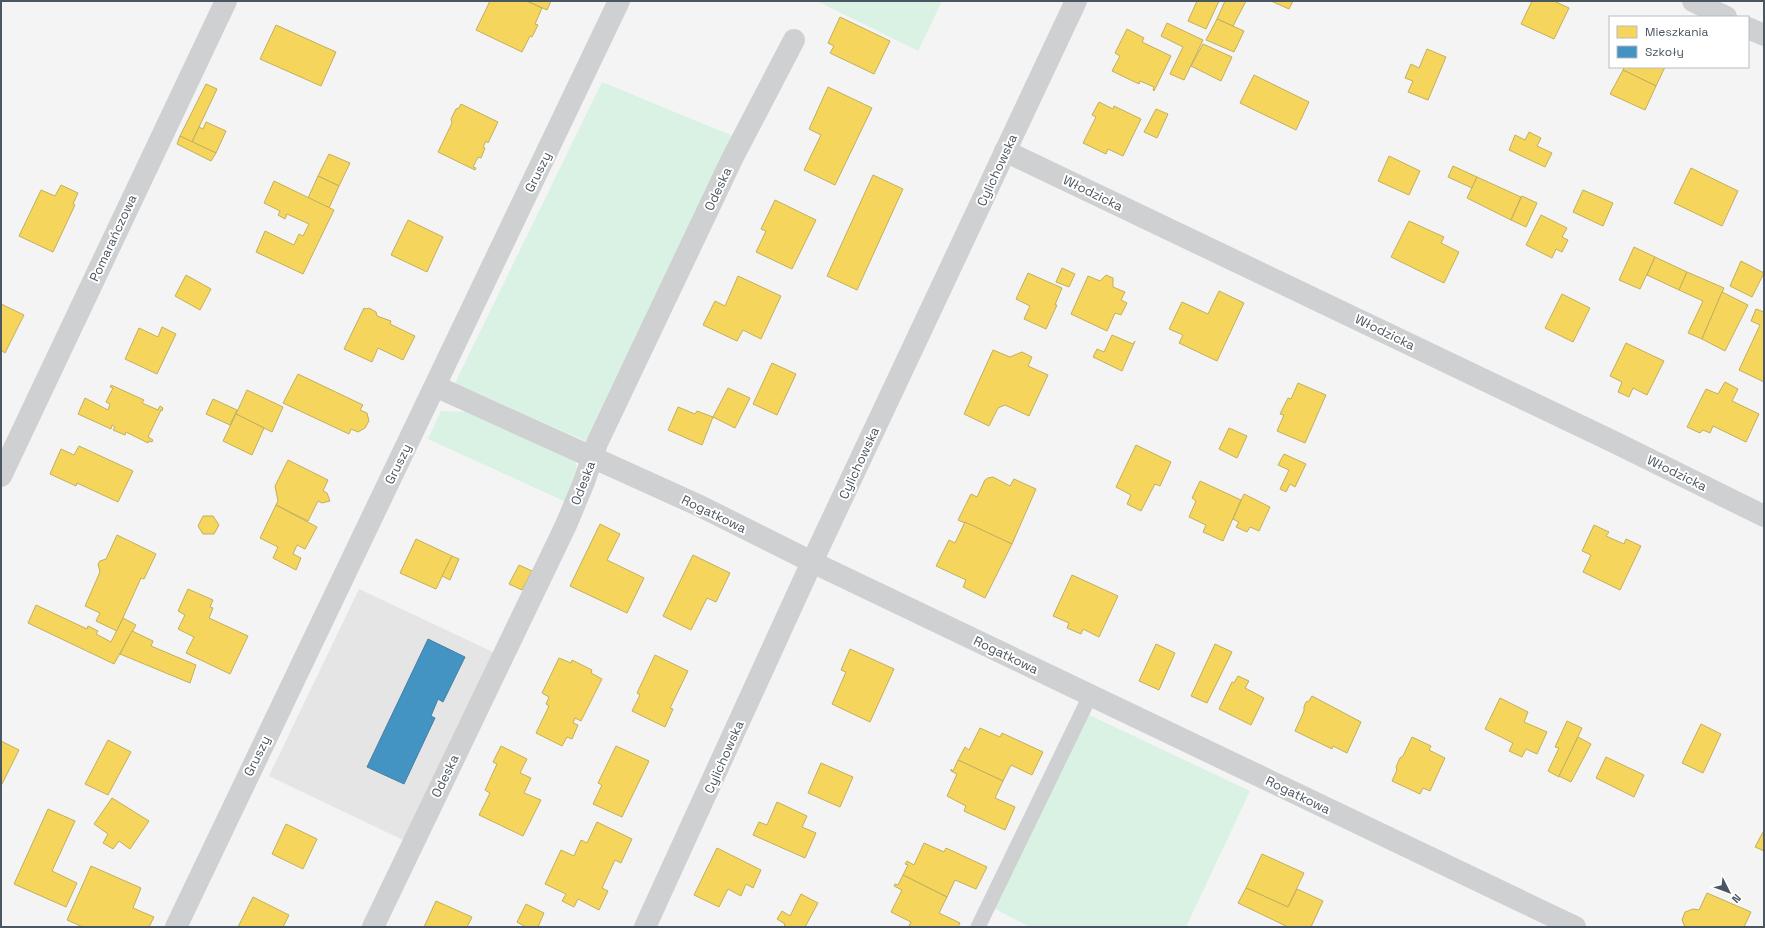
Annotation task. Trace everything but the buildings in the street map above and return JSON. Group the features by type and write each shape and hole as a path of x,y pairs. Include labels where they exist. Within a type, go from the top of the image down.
{"street":[{"name":"Pomarańczowa","path":"1,476 226,1"},
{"name":"Gruszy","path":"176,927 619,1"},
{"name":"Cylichowska","path":"646,927 812,562 1076,1"},
{"path":"1692,1 1724,16"},
{"path":"1749,28 1764,35"},
{"name":"Odeska","path":"373,927 566,525 584,482 597,443 733,157 794,40"},
{"name":"Włodzicka","path":"1005,151 1600,435 1764,516"},
{"name":"Rogatkowa","path":"435,386 700,506 812,562 1090,696 1574,927"}],"lane":[{"path":"978,927 1090,696"}],"shaded area":[{"path":"359,589 495,653 405,841 269,776"}],"green space":[{"path":"817,1 942,1 918,51"},
{"path":"602,82 733,136 585,441 455,383"},
{"path":"441,411 470,412 573,457 577,468 575,479 566,502 428,439"},
{"path":"1087,714 1250,791 1186,927 1030,927 995,909"}]}
